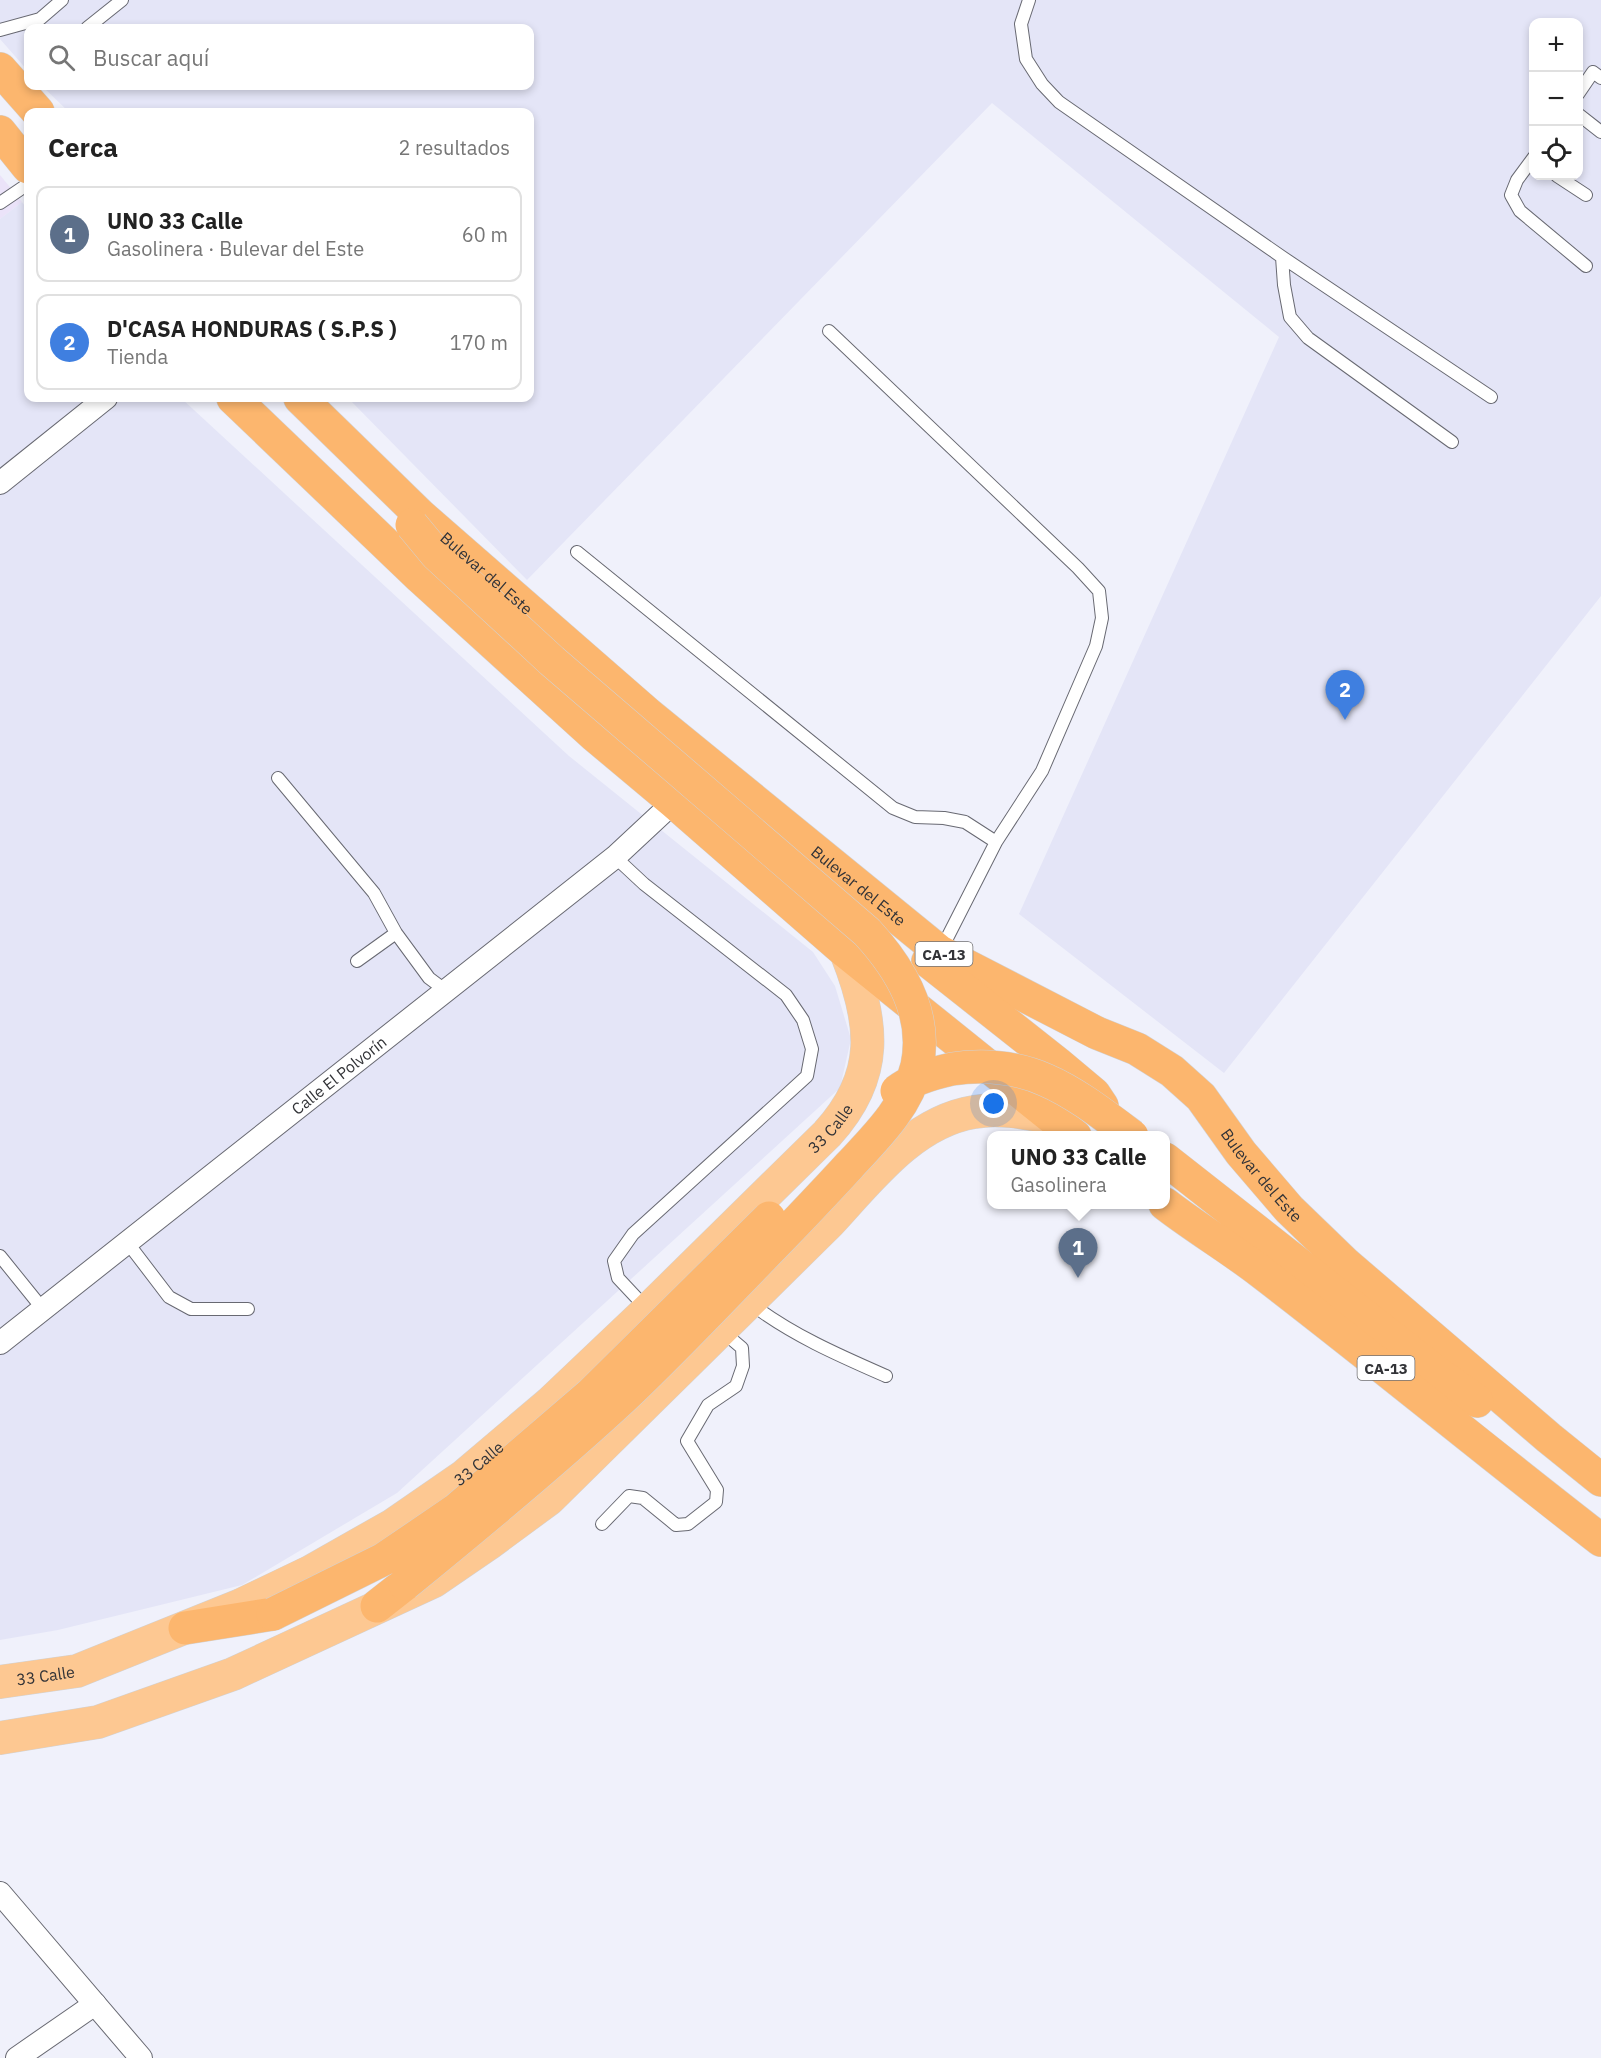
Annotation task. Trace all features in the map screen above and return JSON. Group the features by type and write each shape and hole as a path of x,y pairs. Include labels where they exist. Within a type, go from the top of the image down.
{"highway":[{"path":"0,69 31,98"},
{"path":"0,132 24,161"},
{"path":"237,402 420,577 594,735 846,952 1064,1127"},
{"name":"Bulevar del Este","path":"304,402 420,515 648,714 940,952 1097,1033 1137,1049 1172,1071 1201,1097 1241,1153 1289,1209 1346,1264 1601,1480"},
{"path":"376,472 412,525 436,554 552,662 867,932 882,949 907,989 916,1011 920,1046 909,1090 888,1124 809,1209 626,1395 502,1505 377,1606"},
{"path":"865,890 900,940 1094,1094 1100,1102 1103,1114 1095,1131"},
{"path":"185,1628 273,1614 384,1559 456,1510 591,1394 880,1104 901,1087 922,1077 945,1071 989,1066 1012,1069 1034,1074 1069,1091 1125,1131"},
{"path":"1170,1163 1436,1372 1484,1405 1549,1438"},
{"name":"CA-13","path":"1170,1208 1303,1304 1601,1540"}],"main road":[{"name":"33 Calle","path":"0,1682 77,1671 241,1605 310,1572 393,1525 464,1476 550,1403 648,1310 841,1119 858,1091 866,1056 867,1037 860,993 846,952"},
{"path":"0,1738 98,1722 232,1674 434,1581 549,1499 906,1145 923,1133 958,1115 976,1111 994,1110 1064,1127"},
{"path":"827,1134 871,1178"}],"street":[{"path":"0,483 101,402"},
{"name":"Calle El Polvorín","path":"0,1343 615,856 674,802"},
{"path":"0,1893 141,2058"},
{"path":"17,2058 95,2004"}],"lane":[{"path":"0,30 40,19 62,0"},
{"path":"92,24 122,0"},
{"path":"1029,0 1021,24 1026,59 1042,84 1059,102 1282,257 1491,397"},
{"path":"1583,88 1598,71"},
{"path":"1583,118 1601,132"},
{"path":"1529,164 1517,180 1511,195 1520,212 1586,266"},
{"path":"1563,180 1586,195"},
{"path":"0,203 24,187"},
{"path":"1282,257 1290,316 1308,338 1452,442"},
{"path":"829,331 1099,591 1102,618 1096,646 1042,771 996,842 940,952"},
{"path":"577,552 893,808 915,817 944,818 965,822 996,842"},
{"path":"278,778 374,893 396,933 429,978 445,990"},
{"path":"615,856 644,884 786,995 803,1020 812,1049 807,1076 633,1234 614,1261 618,1278 648,1310"},
{"path":"357,961 396,933"},
{"path":"127,1242 169,1297 191,1309 248,1309"},
{"path":"0,1256 42,1308"},
{"path":"749,1302 815,1345 886,1376"},
{"path":"602,1524 629,1496 643,1498 676,1525 688,1524 716,1502 717,1490 687,1441 708,1406 736,1386 743,1366 742,1348 721,1330"}],"shaded area":[{"path":"0,0 1601,0 1601,596 1224,1073 1019,914 1279,337 992,103 527,580 352,402 534,402 534,108 65,108 46,90 534,90 534,24 24,24 24,66 0,39"},
{"path":"0,175 22,202 0,219"},
{"path":"22,202 24,205 24,402 185,402 569,756 813,952 835,986 851,1039 840,1088 397,1493 242,1585 58,1630 0,1640 0,219"}],"place":[{"name":"D'CASA HONDURAS ( S.P.S )","path":"1345,720"},
{"name":"UNO 33 Calle","path":"1078,1278"}]}
